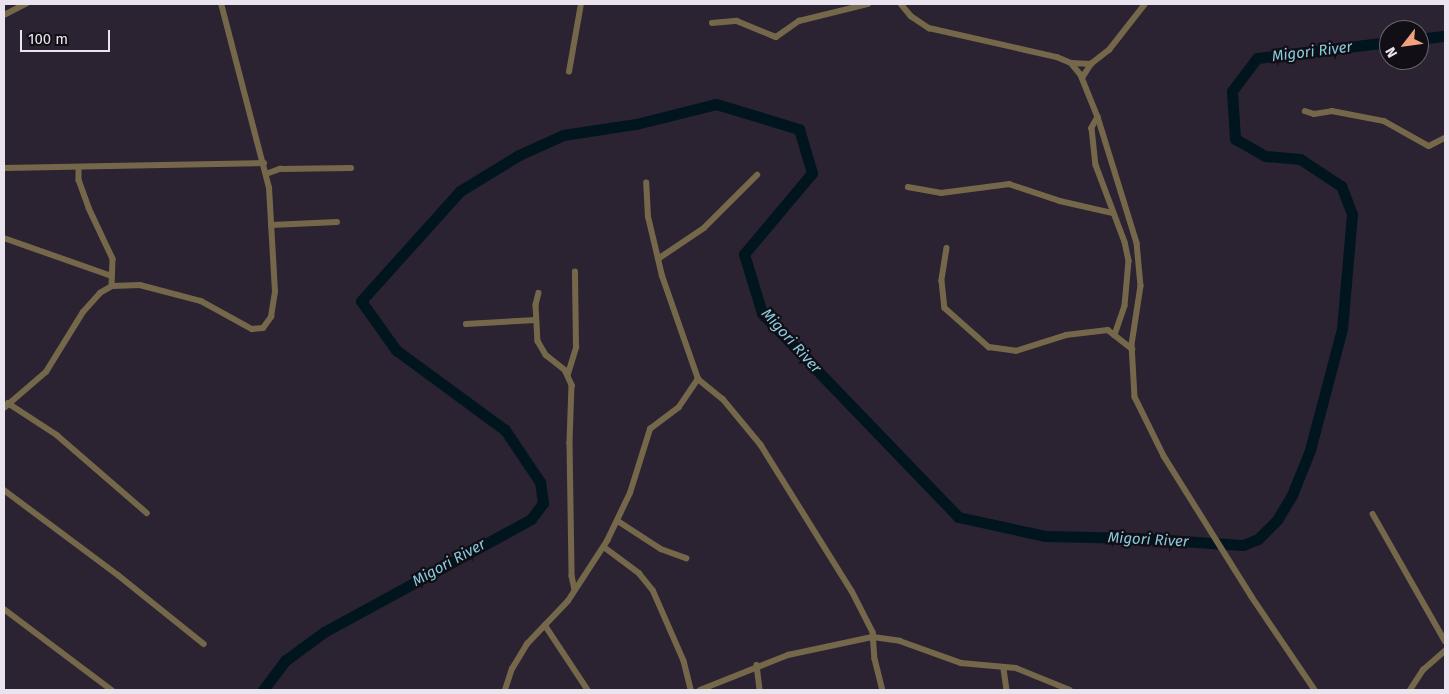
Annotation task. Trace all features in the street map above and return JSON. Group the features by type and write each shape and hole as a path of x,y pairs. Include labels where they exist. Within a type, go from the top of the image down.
{"street":[{"path":"4,15 26,4"},
{"path":"147,513 57,435 6,406 46,372 83,312 100,293 112,286 140,285 201,301 252,329 260,329 268,322 273,311 271,225 266,174 221,4"},
{"path":"569,72 581,4"},
{"path":"712,22 737,20 780,37 796,22 868,4"},
{"path":"901,4 920,24 929,28 1071,63 1091,64"},
{"path":"1082,78 1091,64 1109,50 1145,4"},
{"path":"1071,63 1082,78 1098,117 1137,243 1141,286 1132,349 1135,397 1145,421 1197,510 1315,690"},
{"path":"1305,111 1314,114 1332,110 1384,121 1429,146 1445,138"},
{"path":"1098,117 1092,128 1092,142 1098,175 1127,249 1129,272 1125,306 1115,335"},
{"path":"4,168 264,163"},
{"path":"79,167 79,180 89,208 113,259 112,286"},
{"path":"266,174 280,169 351,168"},
{"path":"658,258 704,228 757,175"},
{"path":"646,183 648,217 658,258 672,310 698,379 718,395 761,445 852,591 873,638 883,690"},
{"path":"908,188 941,193 1009,184 1060,201 1113,213"},
{"path":"271,225 306,221 337,222"},
{"path":"4,238 112,276"},
{"path":"947,248 942,280 945,308 989,348 1016,351 1066,335 1108,330 1132,349"},
{"path":"568,374 576,347 575,272"},
{"path":"539,293 536,335 543,351 568,374 573,391 570,443 572,576 575,590"},
{"path":"466,324 536,320"},
{"path":"505,690 512,669 528,644 575,590 604,547 618,521 633,484 647,435 679,407 698,379"},
{"path":"4,490 118,575 204,644"},
{"path":"1373,514 1445,641"},
{"path":"618,521 656,546 686,558"},
{"path":"604,547 639,573 653,590 684,661 691,690"},
{"path":"4,609 112,690"},
{"path":"545,625 588,690"},
{"path":"700,690 757,666 796,653 873,638 900,641 961,663 1004,669 1016,668 1070,690"},
{"path":"1410,690 1423,670 1445,651"},
{"path":"757,666 760,690"},
{"path":"1004,669 1006,690"}],"waterway":[{"name":"Migori River","path":"1429,38 1445,36"},
{"name":"Migori River","path":"263,690 286,660 324,632 531,519 543,503 540,482 505,430 396,350 361,301 460,191 519,155 563,135 636,124 716,104 799,129 812,173 744,254 762,313 958,517 1045,536 1137,538 1243,545 1258,539 1277,520 1292,495 1310,450 1342,329 1352,214 1341,186 1300,159 1265,156 1235,139 1232,91 1257,58 1379,43"}]}
